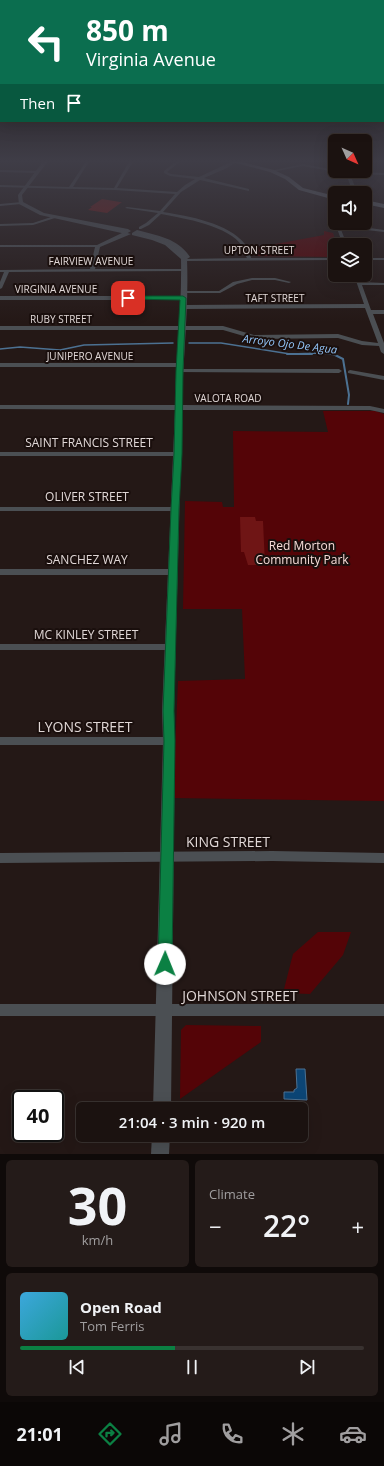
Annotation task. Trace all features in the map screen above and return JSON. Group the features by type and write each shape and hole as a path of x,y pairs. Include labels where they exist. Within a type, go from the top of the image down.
{"street":[{"path":"44,214 132,232 149,237 172,246 184,259 184,293 168,711 169,741 162,1102"},
{"path":"0,246 98,246 149,224 158,214"},
{"path":"170,214 186,217 222,229 240,241 248,249 250,258"},
{"path":"0,225 33,224 54,217"},
{"path":"372,229 384,231"},
{"path":"92,270 98,246"},
{"name":"UPTON STREET","path":"184,259 328,258"},
{"path":"372,258 384,259"},
{"name":"FAIRVIEW AVENUE","path":"0,270 183,270"},
{"path":"0,288 8,271"},
{"name":"VIRGINIA AVENUE","path":"0,298 220,292 235,283 252,279 275,279 288,282"},
{"path":"384,284 359,284 383,345 384,352"},
{"name":"TAFT STREET","path":"183,307 367,306"},
{"path":"369,312 384,312"},
{"name":"RUBY STREET","path":"0,328 223,328 254,337 338,336 362,343 383,345"},
{"name":"JUNIPERO AVENUE","path":"0,365 339,371"},
{"path":"350,372 384,378"},
{"name":"VALOTA ROAD","path":"0,407 370,408 384,411"},
{"name":"SAINT FRANCIS STREET","path":"0,454 178,454"},
{"name":"OLIVER STREET","path":"0,509 175,509"},
{"name":"SANCHEZ WAY","path":"0,572 174,572"},
{"name":"MC KINLEY STREET","path":"0,647 171,647"},
{"name":"LYONS STREET","path":"0,740 169,741"},
{"name":"KING STREET","path":"0,858 384,858"},
{"name":"JOHNSON STREET","path":"0,1010 384,1010"},
{"path":"160,1154 161,1142"}],"green space":[{"path":"324,231 333,233 335,238 328,238 328,257 255,256 254,248 324,235"},
{"name":"Red Morton Community Park","path":"323,411 375,411 384,414 384,801 173,798 178,681 245,679 242,609 183,609 185,501 222,502 223,507 234,507 233,431 328,432"},
{"path":"318,932 351,932 343,955 310,994 283,993 293,954"},
{"path":"186,1025 261,1026 261,1042 180,1099 181,1030"}],"water":[{"path":"296,1069 305,1069 307,1100 284,1099 284,1092 294,1092 297,1088"}],"building":[{"path":"240,517 255,517 256,521 263,521 265,565 248,565 244,552 241,552"}],"waterway":[{"name":"Arroyo Ojo De Agua","path":"0,349 20,347 60,350 84,345 173,343"},
{"name":"Arroyo Ojo De Agua","path":"189,343 221,343 290,354"},
{"name":"Arroyo Ojo De Agua","path":"290,354 322,353 335,355"},
{"name":"Arroyo Ojo De Agua","path":"290,354 312,354"},
{"name":"Arroyo Ojo De Agua","path":"335,355 343,359 349,395 348,404"}],"route":[{"path":"128,298 183,298 179,371 178,454 168,711 169,741 165,964"}]}
